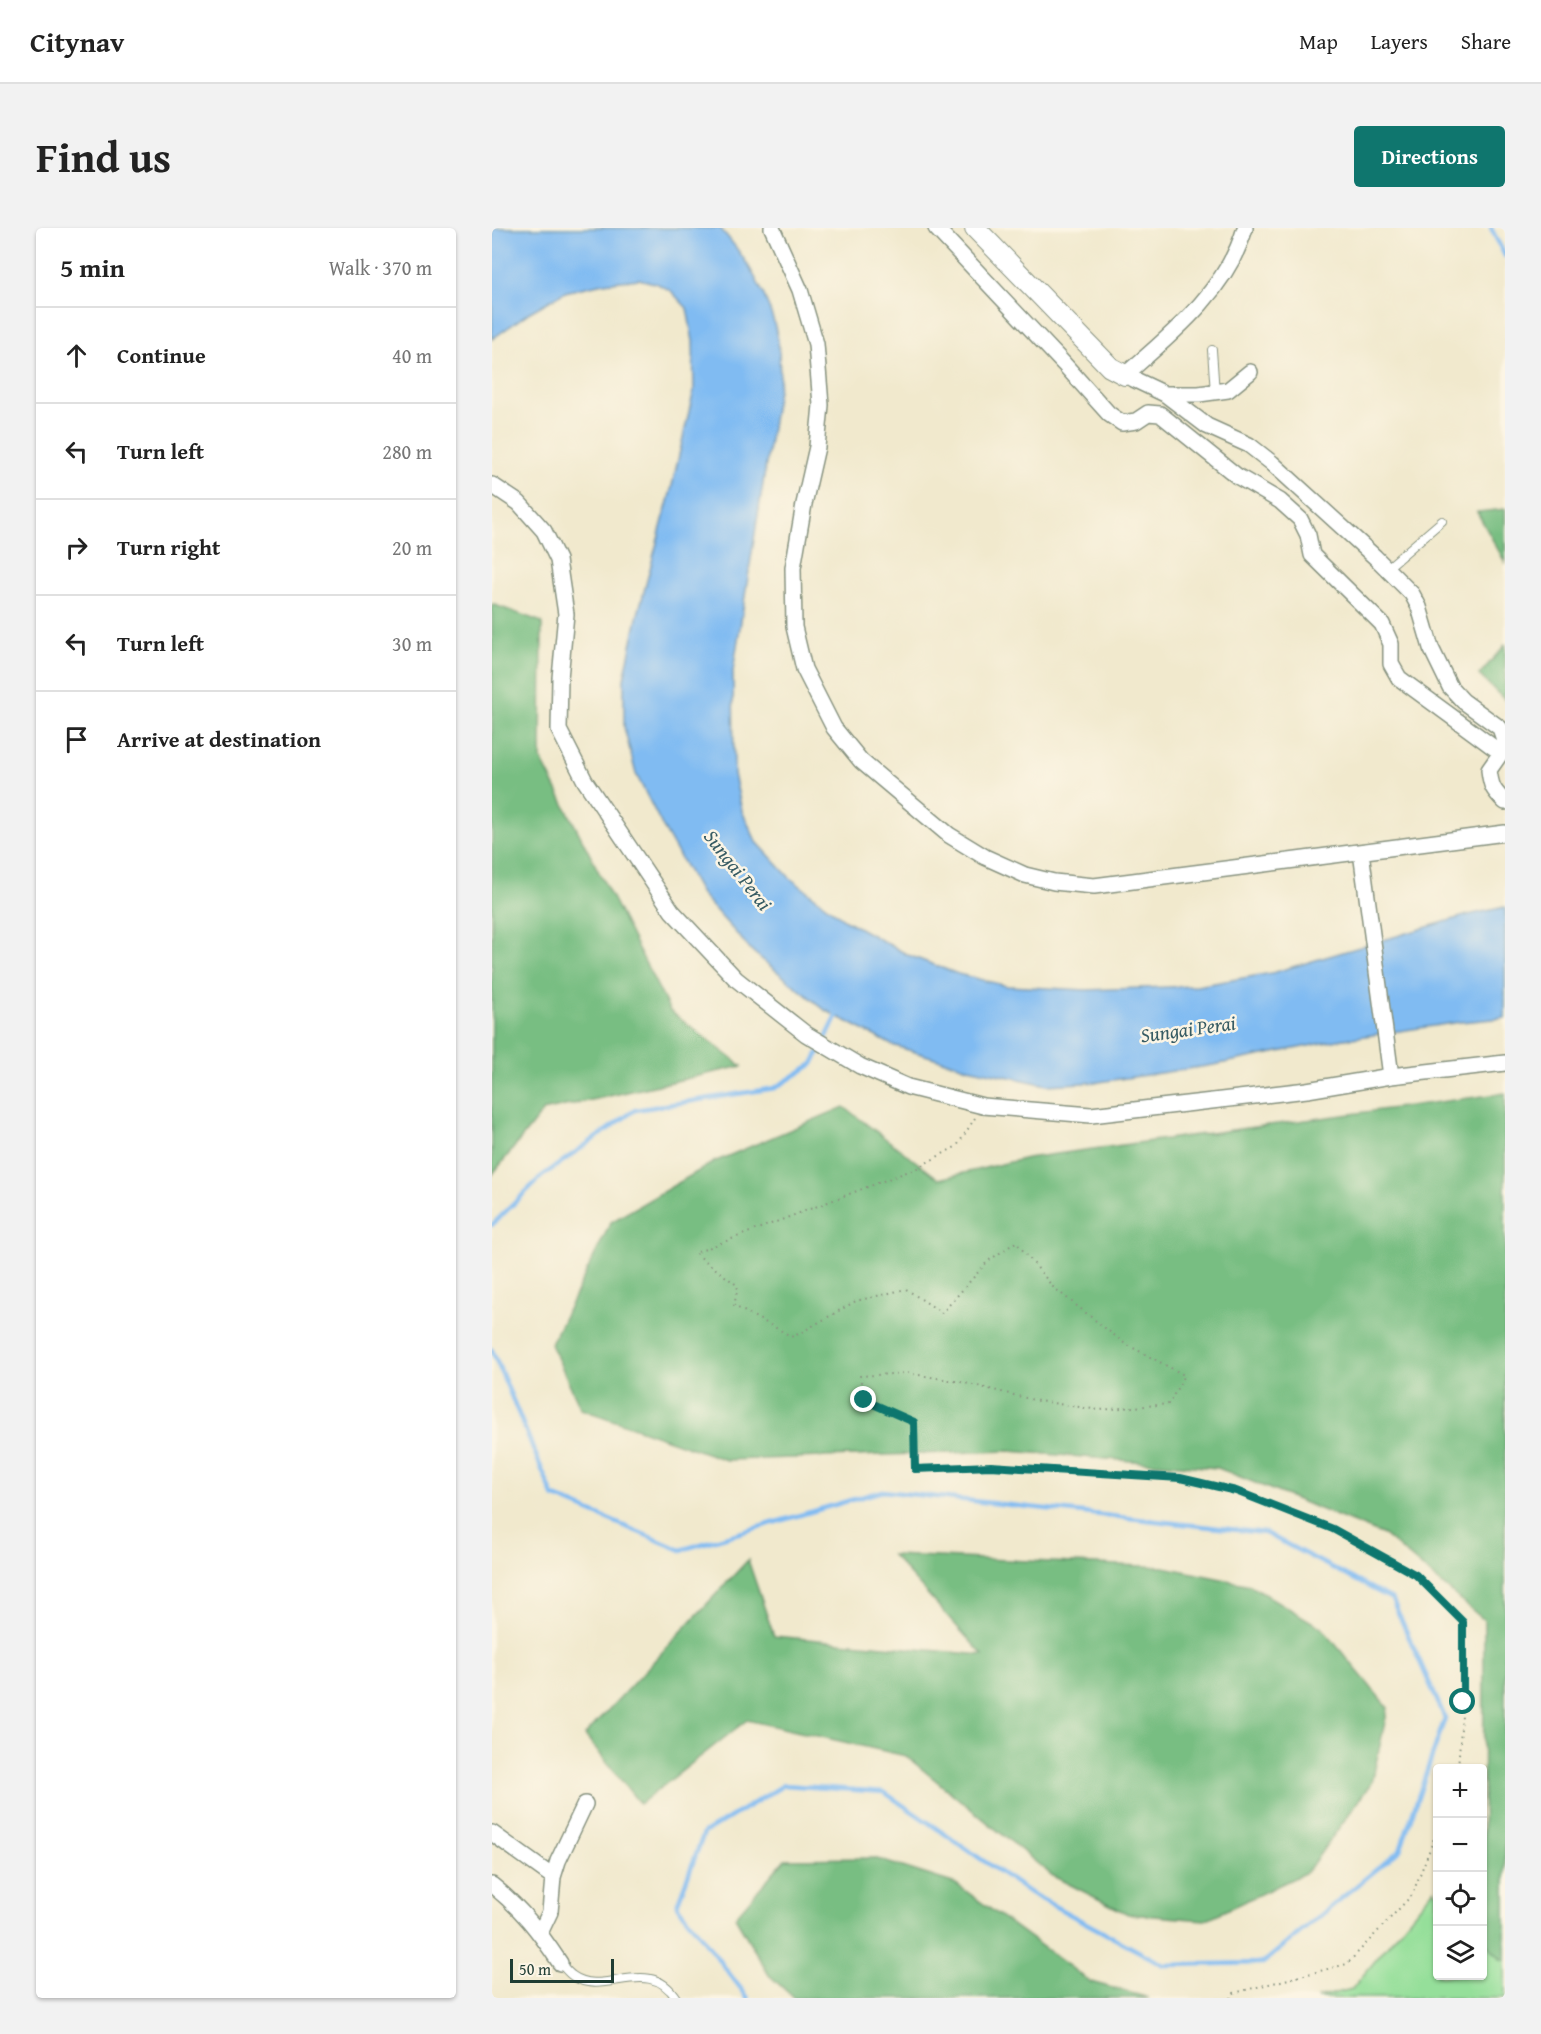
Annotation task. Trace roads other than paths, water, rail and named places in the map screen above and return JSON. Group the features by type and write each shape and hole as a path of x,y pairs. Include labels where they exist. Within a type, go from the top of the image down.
{"street":[{"path":"772,228 800,290 816,344 820,405 817,447 793,568 794,627 804,669 834,728 861,761 949,835 1025,875 1054,882 1094,886 1505,833"},
{"path":"936,228 1109,414 1122,423 1136,421 1148,413 1160,414 1237,476 1280,501 1300,519 1308,535 1312,555 1382,624 1391,644 1391,664 1399,678 1493,747 1503,750"},
{"path":"975,228 1110,367 1165,394 1207,426 1249,445 1272,463 1412,594 1419,607 1431,648 1450,687 1463,701 1500,729 1504,740 1503,750 1489,770 1491,785 1505,802"},
{"path":"1125,375 1189,318 1220,278 1239,247 1245,228"},
{"path":"1165,394 1215,393 1227,390 1250,372"},
{"path":"492,485 519,503 544,531 558,560 566,614 560,678 559,730 585,781 672,911 736,979 806,1034 860,1066 908,1088 983,1106 1091,1114 1307,1090 1390,1076 1505,1063"},
{"path":"1361,852 1390,1076"},
{"path":"540,1933 550,1912 553,1877 558,1861 585,1804"},
{"path":"492,1833 553,1877"},
{"path":"492,1885 515,1903 540,1933 560,1963"}],"lane":[{"path":"1212,350 1215,393"},
{"path":"1386,569 1442,522"},
{"path":"560,1963 574,1977 593,1983 634,1977 651,1979 670,1989 676,1998"}],"water":[{"name":"Sungai Perai","path":"492,228 720,228 739,251 762,292 777,335 780,377 733,671 734,774 742,811 756,841 790,878 845,920 908,955 958,974 1007,986 1086,990 1197,986 1272,973 1468,915 1505,907 1505,1018 1460,1022 1338,1040 1214,1065 1099,1082 1047,1085 968,1068 892,1045 825,1010 753,952 701,894 636,774 624,727 624,679 694,390 693,341 687,308 671,291 658,284 639,279 603,283 565,292 530,312 492,339"}],"waterway":[{"path":"1491,228 1505,256"},
{"path":"492,1225 542,1176 635,1110 775,1088 813,1064 839,1012"},
{"path":"492,1350 553,1496 681,1550 882,1491 1265,1533 1392,1599 1445,1718 1400,1850 1263,1963 1164,1965 1030,1893 884,1792 784,1785 704,1833 677,1905 748,1998"}]}
